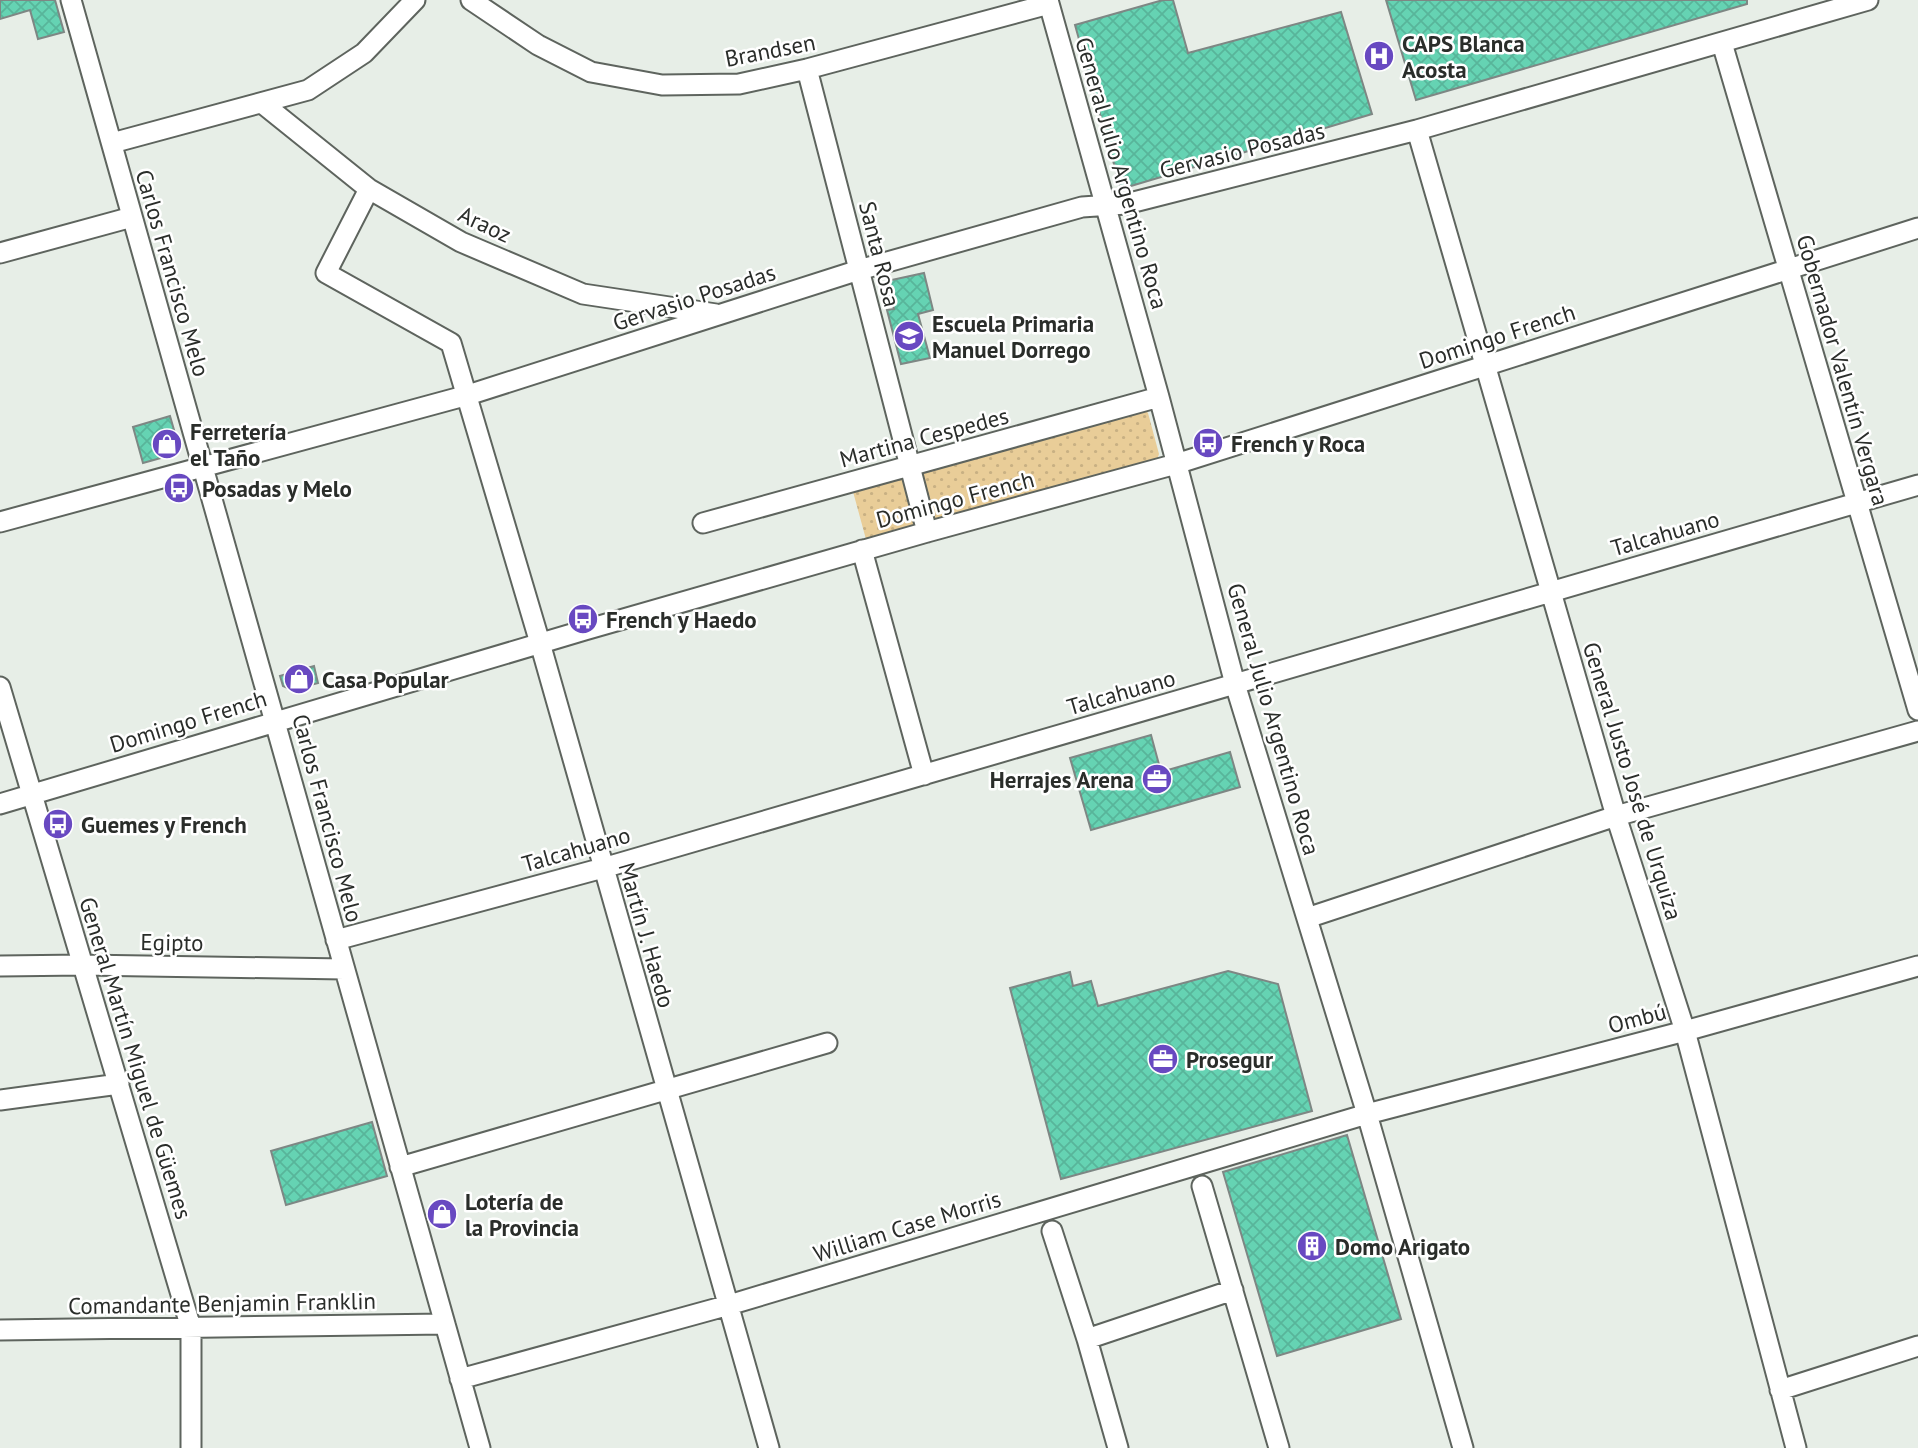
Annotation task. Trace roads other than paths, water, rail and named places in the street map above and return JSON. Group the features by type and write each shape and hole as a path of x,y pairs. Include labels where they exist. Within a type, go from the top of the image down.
{"street":[{"name":"Carlos Francisco Melo","path":"71,0 480,1448"},
{"path":"111,143 308,90 364,53 415,0"},
{"name":"Brandsen","path":"471,0 538,46 591,72 662,85 739,84 807,69 1049,2"},
{"name":"Gervasio Posadas","path":"0,522 468,395 859,270 1082,207 1126,204 1417,131 1868,0"},
{"name":"General Julio Argentino Roca","path":"1049,2 1236,684 1367,1114 1463,1448"},
{"name":"Gobernador Valentín Vergara","path":"1722,43 1918,710"},
{"name":"Santa Rosa","path":"807,69 927,532"},
{"name":"Araoz","path":"262,103 369,189 461,242 583,294 721,315"},
{"name":"General Justo José de Urquiza","path":"1417,131 1616,816 1685,1031 1796,1448"},
{"path":"369,189 326,273 451,343 468,395"},
{"path":"0,253 132,217"},
{"name":"Domingo French","path":"0,804 540,643 862,550 1176,464 1918,228"},
{"name":"Martín J. Haedo","path":"468,395 769,1448"},
{"name":"Martina Cespedes","path":"703,523 1159,397"},
{"name":"Talcahuano","path":"336,940 603,868 1918,485"},
{"path":"862,550 924,775"},
{"name":"General Martín Miguel de Güemes","path":"0,687 191,1328 191,1448"},
{"path":"1307,918 1616,816 1918,731"},
{"name":"Egipto","path":"0,967 83,965 344,969"},
{"name":"Ombú","path":"1367,1114 1685,1031 1918,966"},
{"path":"400,1167 827,1043"},
{"path":"0,1100 119,1084"},
{"name":"William Case Morris","path":"460,1379 729,1305 1367,1114"},
{"path":"1202,1186 1279,1448"},
{"path":"1052,1231 1118,1448"},
{"path":"1087,1339 1233,1290"},
{"name":"Comandante Benjamin Franklin","path":"0,1330 445,1324"},
{"path":"1780,1390 1918,1346"}],"place":[{"name":"CAPS Blanca Acosta","path":"1379,56"},
{"name":"Escuela Primaria Manuel Dorrego","path":"909,336"},
{"name":"French y Roca","path":"1208,443"},
{"name":"Ferretería el Taño","path":"167,444"},
{"name":"Posadas y Melo","path":"179,488"},
{"name":"French y Haedo","path":"583,619"},
{"name":"Casa Popular","path":"299,679"},
{"name":"Herrajes Arena","path":"1157,779"},
{"name":"Guemes y French","path":"58,824"},
{"name":"Prosegur","path":"1163,1059"},
{"name":"Lotería de la Provincia","path":"442,1214"},
{"name":"Domo Arigato","path":"1312,1246"}]}
